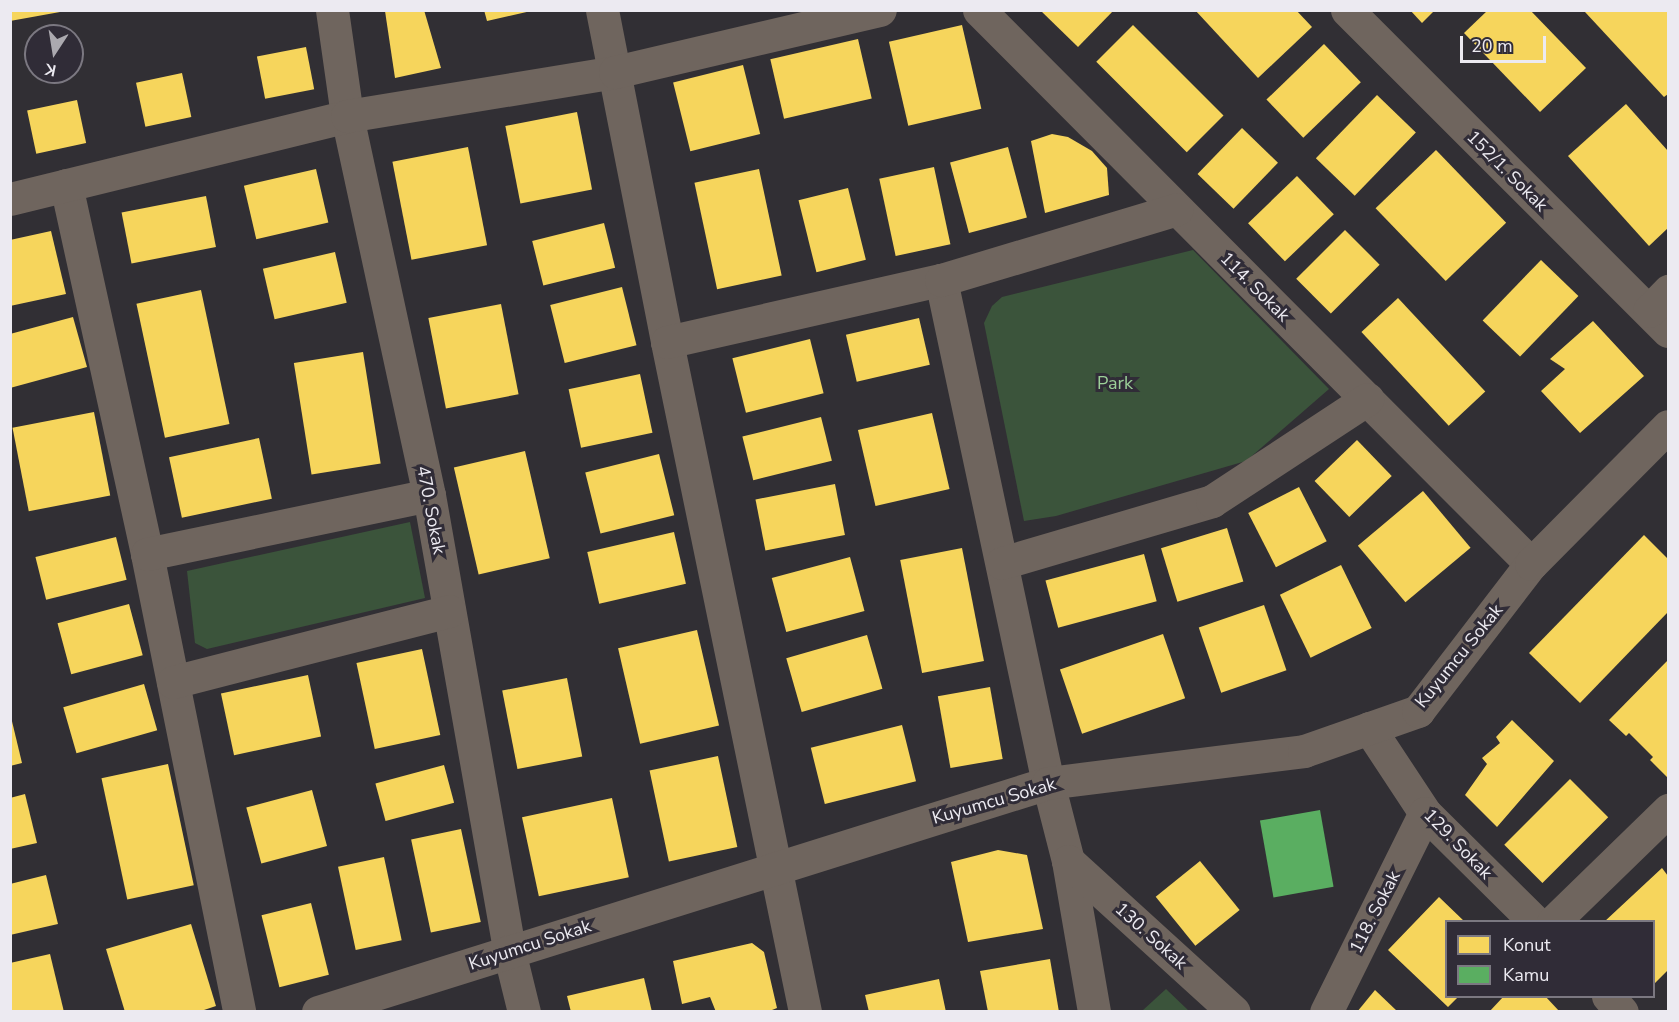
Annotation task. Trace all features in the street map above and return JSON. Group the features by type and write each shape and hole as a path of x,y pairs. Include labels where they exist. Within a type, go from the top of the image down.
{"street":[{"name":"470. Sokak","path":"332,10 346,116 429,495 510,951 524,1011"},
{"path":"602,10 667,342 805,1011"},
{"path":"10,199 346,116 615,72 880,10"},
{"name":"114. Sokak","path":"978,10 1531,564"},
{"name":"152/1. Sokak","path":"1347,10 1662,311"},
{"path":"66,185 147,554 238,1011"},
{"path":"667,342 941,280 1177,209"},
{"path":"941,280 1048,783 1068,861 1094,1011"},
{"path":"1002,563 1212,501 1367,399"},
{"name":"Kuyumcu Sokak","path":"318,1011 1048,783 1304,751 1418,711 1531,564 1668,426"},
{"path":"147,554 429,495"},
{"path":"173,682 449,611"},
{"name":"129. Sokak","path":"1369,728 1425,813 1534,920"},
{"path":"1554,920 1668,810"},
{"name":"118. Sokak","path":"1326,1011 1425,813"},
{"name":"130. Sokak","path":"1068,861 1234,1011"},
{"path":"1610,998 1622,1011"}],"green space":[{"name":"Park","path":"1193,250 1329,389 1246,461 1056,516 1024,521 984,323 992,306 1002,297"},
{"path":"410,522 425,598 207,649 195,643 187,571"},
{"path":"1166,989 1189,1011 1142,1011"}],"building: Konut":[{"path":"10,10 60,10 60,12 10,21"},
{"path":"424,10 441,68 395,78 385,11"},
{"path":"484,10 531,10 531,11 487,21"},
{"path":"1040,10 1114,10 1078,47"},
{"path":"1195,10 1296,10 1312,27 1258,78"},
{"path":"1410,10 1435,10 1422,23"},
{"path":"1488,10 1530,10 1586,68 1540,112 1464,33"},
{"path":"1587,10 1667,10 1668,94 1664,97 1585,12"},
{"path":"962,25 981,109 908,126 889,42"},
{"path":"1133,25 1224,116 1187,152 1096,62"},
{"path":"858,39 872,98 784,119 770,59"},
{"path":"1324,44 1361,82 1303,138 1266,100"},
{"path":"306,47 314,89 265,99 257,57"},
{"path":"743,65 760,134 690,151 673,82"},
{"path":"182,73 191,117 145,127 136,83"},
{"path":"1377,95 1416,133 1355,196 1316,158"},
{"path":"77,100 86,143 36,154 27,111"},
{"path":"1626,104 1668,151 1668,228 1649,246 1568,156"},
{"path":"577,112 592,190 520,203 505,126"},
{"path":"1242,128 1278,163 1234,209 1198,174"},
{"path":"1052,134 1068,137 1092,151 1107,168 1109,195 1045,213 1031,141"},
{"path":"468,147 487,245 411,260 392,162"},
{"path":"1008,147 1027,218 969,233 950,163"},
{"path":"1436,150 1506,223 1446,281 1376,208"},
{"path":"934,167 950,244 896,256 879,179"},
{"path":"316,169 328,223 256,239 244,186"},
{"path":"759,169 782,276 717,289 694,183"},
{"path":"1297,176 1334,214 1285,261 1248,223"},
{"path":"848,188 866,260 816,272 799,200"},
{"path":"206,196 216,247 132,263 122,212"},
{"path":"604,223 615,268 543,286 532,241"},
{"path":"1345,230 1380,265 1331,313 1296,279"},
{"path":"51,231 66,294 10,306 10,240"},
{"path":"335,252 347,303 275,319 263,269"},
{"path":"1541,260 1578,296 1520,357 1483,320"},
{"path":"622,287 637,345 565,363 550,305"},
{"path":"201,290 229,424 165,438 136,304"},
{"path":"1398,298 1485,392 1449,426 1361,332"},
{"path":"501,304 519,394 446,408 428,318"},
{"path":"73,317 87,367 10,388 10,334"},
{"path":"919,318 930,365 857,382 846,335"},
{"path":"1593,321 1644,376 1580,433 1541,391 1565,369 1550,359"},
{"path":"810,339 824,393 746,413 732,358"},
{"path":"363,352 381,464 312,475 294,363"},
{"path":"640,374 652,433 581,448 569,389"},
{"path":"94,412 110,495 29,511 13,428"},
{"path":"932,413 950,489 875,506 858,430"},
{"path":"821,417 832,461 753,480 742,437"},
{"path":"259,438 272,499 182,518 169,457"},
{"path":"1357,440 1392,476 1349,517 1315,481"},
{"path":"525,451 550,558 479,575 454,467"},
{"path":"659,454 674,515 600,534 585,472"},
{"path":"835,484 845,535 765,551 755,499"},
{"path":"1299,487 1327,541 1276,567 1248,513"},
{"path":"1423,491 1471,548 1405,602 1358,546"},
{"path":"1227,528 1243,582 1177,602 1161,548"},
{"path":"674,532 686,584 599,604 587,552"},
{"path":"1644,535 1668,559 1668,612 1580,703 1529,653"},
{"path":"116,537 127,580 46,600 35,557"},
{"path":"962,548 984,661 922,673 900,560"},
{"path":"1144,554 1157,601 1058,628 1045,580"},
{"path":"850,557 864,611 786,632 772,578"},
{"path":"1341,565 1372,628 1311,658 1280,595"},
{"path":"129,604 143,655 71,674 58,623"},
{"path":"1264,605 1286,670 1221,693 1199,627"},
{"path":"697,630 719,725 640,744 618,648"},
{"path":"1163,634 1185,698 1082,734 1060,669"},
{"path":"867,635 882,689 802,712 786,658"},
{"path":"422,649 440,735 375,749 356,663"},
{"path":"1668,660 1667,777 1650,760 1653,757 1629,733 1626,736 1609,720"},
{"path":"308,675 321,737 234,755 221,694"},
{"path":"567,678 582,757 517,769 502,691"},
{"path":"144,684 157,730 76,753 63,707"},
{"path":"990,687 1003,759 950,768 938,696"},
{"path":"10,713 22,763 10,766"},
{"path":"1512,720 1554,761 1497,827 1465,795 1487,764 1482,758 1500,743 1496,737"},
{"path":"902,725 916,781 825,804 811,748"},
{"path":"718,756 737,847 669,862 650,771"},
{"path":"168,764 194,885 127,899 101,778"},
{"path":"444,765 454,803 386,821 375,783"},
{"path":"1570,779 1608,817 1542,883 1504,845"},
{"path":"312,790 327,846 261,864 246,808"},
{"path":"25,794 37,843 10,849 10,798"},
{"path":"612,798 629,877 539,896 522,817"},
{"path":"461,829 481,922 431,933 411,840"},
{"path":"998,850 1027,855 1043,929 968,942 951,862"},
{"path":"384,857 402,940 356,950 338,867"},
{"path":"1200,861 1240,910 1195,946 1156,897"},
{"path":"1662,868 1668,876 1668,970 1655,983 1655,920 1606,920"},
{"path":"46,875 58,924 10,935 10,884"},
{"path":"1439,897 1463,920 1445,920 1445,998 1457,998 1448,1007 1388,950"},
{"path":"311,903 329,975 279,987 262,915"},
{"path":"191,924 216,1006 198,1012 125,1012 106,949"},
{"path":"752,943 764,952 777,1008 767,1012 716,1012 710,997 682,1004 673,961"},
{"path":"50,954 64,1012 10,1012 10,963"},
{"path":"1050,959 1059,1012 988,1012 980,971"},
{"path":"644,978 652,1012 571,1012 567,996"},
{"path":"939,979 946,1012 869,1012 865,995"},
{"path":"1375,990 1398,1012 1357,1012"},
{"path":"1502,998 1547,998 1560,1012 1489,1012"}],"building: Kamu":[{"path":"1320,810 1334,887 1273,897 1260,821"}]}
